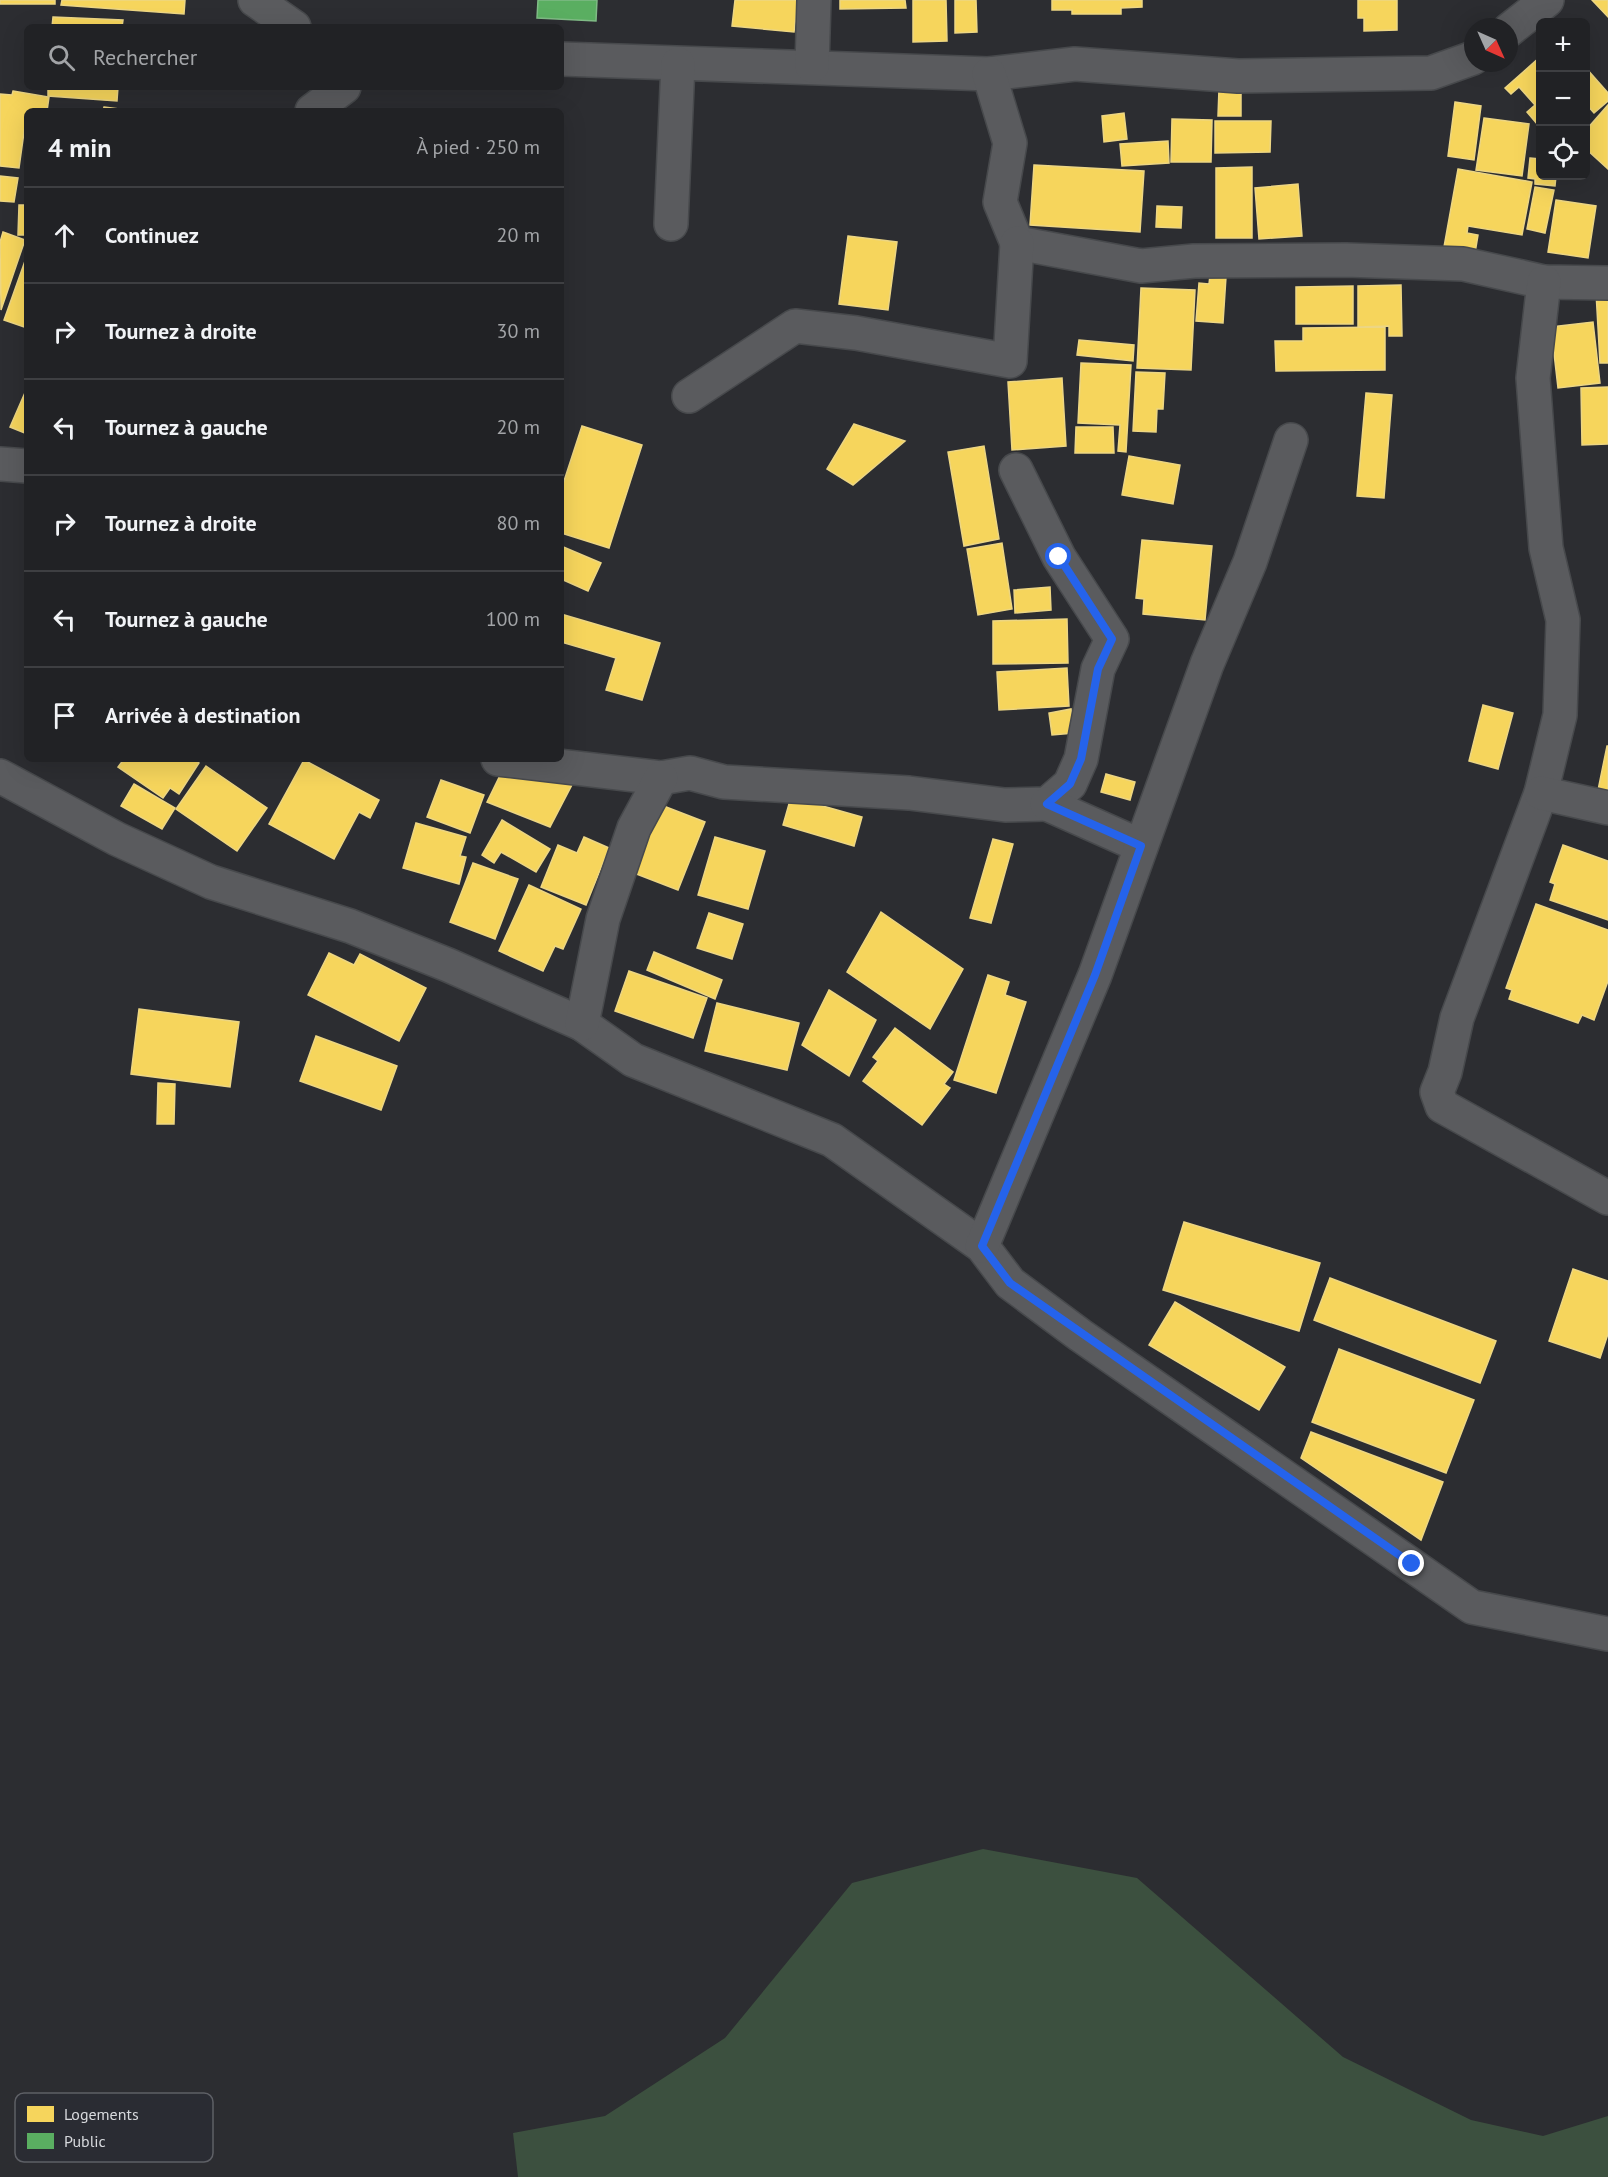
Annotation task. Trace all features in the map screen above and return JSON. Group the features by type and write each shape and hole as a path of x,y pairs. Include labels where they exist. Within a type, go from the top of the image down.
{"street":[{"path":"255,0 290,24"},
{"path":"812,66 814,0"},
{"path":"1518,23 1547,0"},
{"path":"564,59 812,66 989,74 1075,64 1238,76 1431,73 1464,61"},
{"path":"671,224 678,64"},
{"path":"689,396 795,326 856,333 1010,361 1017,243 1000,202 1010,143 989,74"},
{"path":"316,108 340,90"},
{"path":"1017,243 1141,266 1194,261 1346,260 1463,264 1544,282 1608,283"},
{"path":"1544,282 1533,378 1546,548 1563,620 1560,715 1541,793 1457,1018 1445,1072 1437,1092 1442,1106 1608,1198"},
{"path":"982,1246 1095,975 1207,664 1250,562 1291,440"},
{"path":"0,464 24,466"},
{"path":"1016,470 1059,557 1112,639 1098,669 1081,759 1070,784 1047,804"},
{"path":"524,762 661,778 690,773 724,782 909,793 1005,806 1047,804 1141,846"},
{"path":"0,776 117,839 211,882 350,926 448,964 582,1024 633,1060 831,1140 982,1246 1010,1283 1472,1607 1608,1634"},
{"path":"582,1024 603,919 634,828 661,778"},
{"path":"1541,793 1608,808"}],"green space":[{"path":"983,1849 1137,1878 1343,2057 1471,2120 1543,2136 1608,2116 1608,2177 518,2177 513,2133 605,2116 725,2038 852,1883"}],"building: Logements":[{"path":"0,0 55,0 55,4 0,4"},
{"path":"62,0 185,0 184,14 61,5"},
{"path":"735,0 798,0 794,32 732,26"},
{"path":"840,0 905,0 906,8 840,9"},
{"path":"913,0 946,0 947,41 913,42"},
{"path":"955,0 976,0 977,32 955,33"},
{"path":"1052,0 1142,0 1142,7 1121,8 1121,14 1072,14 1072,10 1052,10"},
{"path":"1358,0 1397,0 1397,30 1364,31 1364,18 1358,18"},
{"path":"1592,0 1608,0 1608,17"},
{"path":"53,17 123,20 122,24 52,24"},
{"path":"1536,61 1536,123 1527,112 1535,105 1519,87 1511,94 1505,88"},
{"path":"1590,73 1608,93 1608,101 1594,113 1590,108"},
{"path":"1219,89 1241,90 1241,116 1218,116"},
{"path":"48,90 118,90 117,101 48,96"},
{"path":"13,91 49,97 47,108 24,108 24,132 19,168 0,166 0,94 12,95"},
{"path":"1455,102 1481,106 1474,160 1448,156"},
{"path":"1608,105 1608,169 1590,153 1590,125"},
{"path":"1124,113 1127,139 1104,142 1102,116"},
{"path":"1484,118 1529,124 1522,176 1476,170"},
{"path":"1172,119 1212,120 1211,162 1171,162"},
{"path":"1215,121 1271,121 1270,152 1215,153"},
{"path":"1168,141 1169,163 1122,166 1120,144"},
{"path":"1530,158 1536,159 1536,180 1556,180 1555,186 1535,184 1535,179 1528,178"},
{"path":"1034,165 1144,171 1140,232 1030,225"},
{"path":"1252,167 1252,238 1216,238 1216,168"},
{"path":"1458,169 1532,182 1522,235 1468,226 1467,233 1478,235 1475,253 1444,247"},
{"path":"0,176 18,178 14,202 0,201"},
{"path":"1298,184 1302,236 1259,239 1255,188"},
{"path":"1535,187 1554,190 1545,233 1527,229"},
{"path":"1556,200 1596,206 1588,258 1548,252"},
{"path":"19,205 24,205 24,235 18,235"},
{"path":"1157,206 1182,207 1181,228 1156,227"},
{"path":"3,232 24,240 1,310 0,242"},
{"path":"848,236 897,242 888,310 839,304"},
{"path":"24,264 24,327 4,320"},
{"path":"1210,275 1226,277 1223,323 1196,321 1199,283 1209,284"},
{"path":"1401,285 1402,336 1389,336 1389,326 1358,327 1358,286"},
{"path":"1353,286 1353,324 1296,324 1296,287"},
{"path":"1141,288 1195,290 1191,370 1137,368"},
{"path":"1608,291 1608,363 1600,363 1596,292"},
{"path":"1593,322 1600,383 1558,388 1551,327"},
{"path":"1385,327 1385,370 1276,371 1275,341 1303,341 1303,328"},
{"path":"1079,340 1134,345 1133,361 1077,355"},
{"path":"1081,363 1131,365 1126,452 1118,451 1120,425 1078,423"},
{"path":"1136,372 1165,373 1163,409 1157,409 1156,432 1133,431"},
{"path":"1062,378 1066,446 1012,450 1008,382"},
{"path":"1608,387 1608,444 1582,445 1581,388"},
{"path":"1366,393 1392,395 1384,498 1357,496"},
{"path":"24,395 24,433 10,427"},
{"path":"854,424 905,441 853,485 827,469"},
{"path":"582,426 642,445 609,548 564,534 564,481"},
{"path":"1076,427 1113,427 1114,453 1075,453"},
{"path":"984,446 999,539 964,546 948,452"},
{"path":"1129,456 1180,465 1173,504 1122,495"},
{"path":"1142,540 1212,546 1205,620 1143,614 1144,599 1136,598"},
{"path":"1002,543 1012,609 978,615 967,549"},
{"path":"564,547 601,563 588,591 564,580"},
{"path":"1050,587 1051,610 1015,613 1014,590"},
{"path":"564,615 660,643 642,700 606,690 616,658 564,643"},
{"path":"1067,619 1068,663 993,664 993,621"},
{"path":"1067,668 1069,706 999,710 997,672"},
{"path":"1483,705 1513,713 1498,769 1469,761"},
{"path":"1071,709 1074,733 1052,735 1049,713"},
{"path":"1607,746 1608,796 1597,795"},
{"path":"122,762 199,763 179,794 170,788 163,798 118,767"},
{"path":"303,762 308,762 379,800 370,818 359,812 334,859 269,824"},
{"path":"506,763 575,779 550,827 487,802"},
{"path":"206,766 267,808 237,851 176,809"},
{"path":"1106,774 1135,782 1130,800 1101,792"},
{"path":"441,780 484,795 470,833 427,817"},
{"path":"134,784 175,808 162,829 121,806"},
{"path":"791,797 862,817 854,846 783,825"},
{"path":"661,805 705,822 678,890 634,873"},
{"path":"502,820 550,849 536,872 501,852 494,863 482,855"},
{"path":"416,823 466,837 460,856 466,857 459,884 403,868"},
{"path":"584,837 609,848 586,905 541,887 558,845 577,853"},
{"path":"715,837 765,851 748,909 698,895"},
{"path":"993,839 1013,844 991,923 970,918"},
{"path":"1563,845 1608,861 1608,920 1550,900 1555,884 1550,882"},
{"path":"473,863 518,879 495,939 450,922"},
{"path":"529,885 581,909 563,949 555,946 543,971 499,951"},
{"path":"1536,904 1608,930 1608,981 1594,1020 1582,1015 1578,1023 1509,999 1512,990 1506,988"},
{"path":"881,912 963,969 930,1029 847,972"},
{"path":"709,913 743,924 732,959 697,948"},
{"path":"654,952 722,980 715,999 647,970"},
{"path":"329,953 354,965 360,954 426,988 399,1041 308,995"},
{"path":"629,971 707,998 693,1038 615,1011"},
{"path":"988,975 1009,982 1005,995 1026,1002 996,1093 954,1080"},
{"path":"829,990 876,1020 849,1076 802,1045"},
{"path":"717,1003 799,1023 787,1070 705,1051"},
{"path":"139,1009 239,1022 230,1087 131,1074"},
{"path":"895,1028 953,1072 944,1084 950,1088 922,1125 863,1081 878,1061 873,1057"},
{"path":"316,1036 397,1066 381,1110 300,1081"},
{"path":"158,1083 175,1084 174,1124 157,1124"},
{"path":"1184,1222 1320,1263 1299,1331 1163,1290"},
{"path":"1573,1269 1608,1281 1608,1334 1600,1358 1549,1341"},
{"path":"1330,1278 1496,1341 1480,1383 1314,1320"},
{"path":"1175,1302 1285,1367 1259,1410 1149,1345"},
{"path":"1339,1349 1474,1400 1446,1473 1312,1422"},
{"path":"1311,1432 1443,1482 1421,1540 1301,1458"}],"building: Public":[{"path":"538,0 597,0 596,21 537,18"}],"route":[{"path":"1059,557 1112,639 1098,669 1081,759 1070,784 1047,804 1141,846 1095,975 982,1246 1010,1283 1080,1335 1412,1564"}]}
